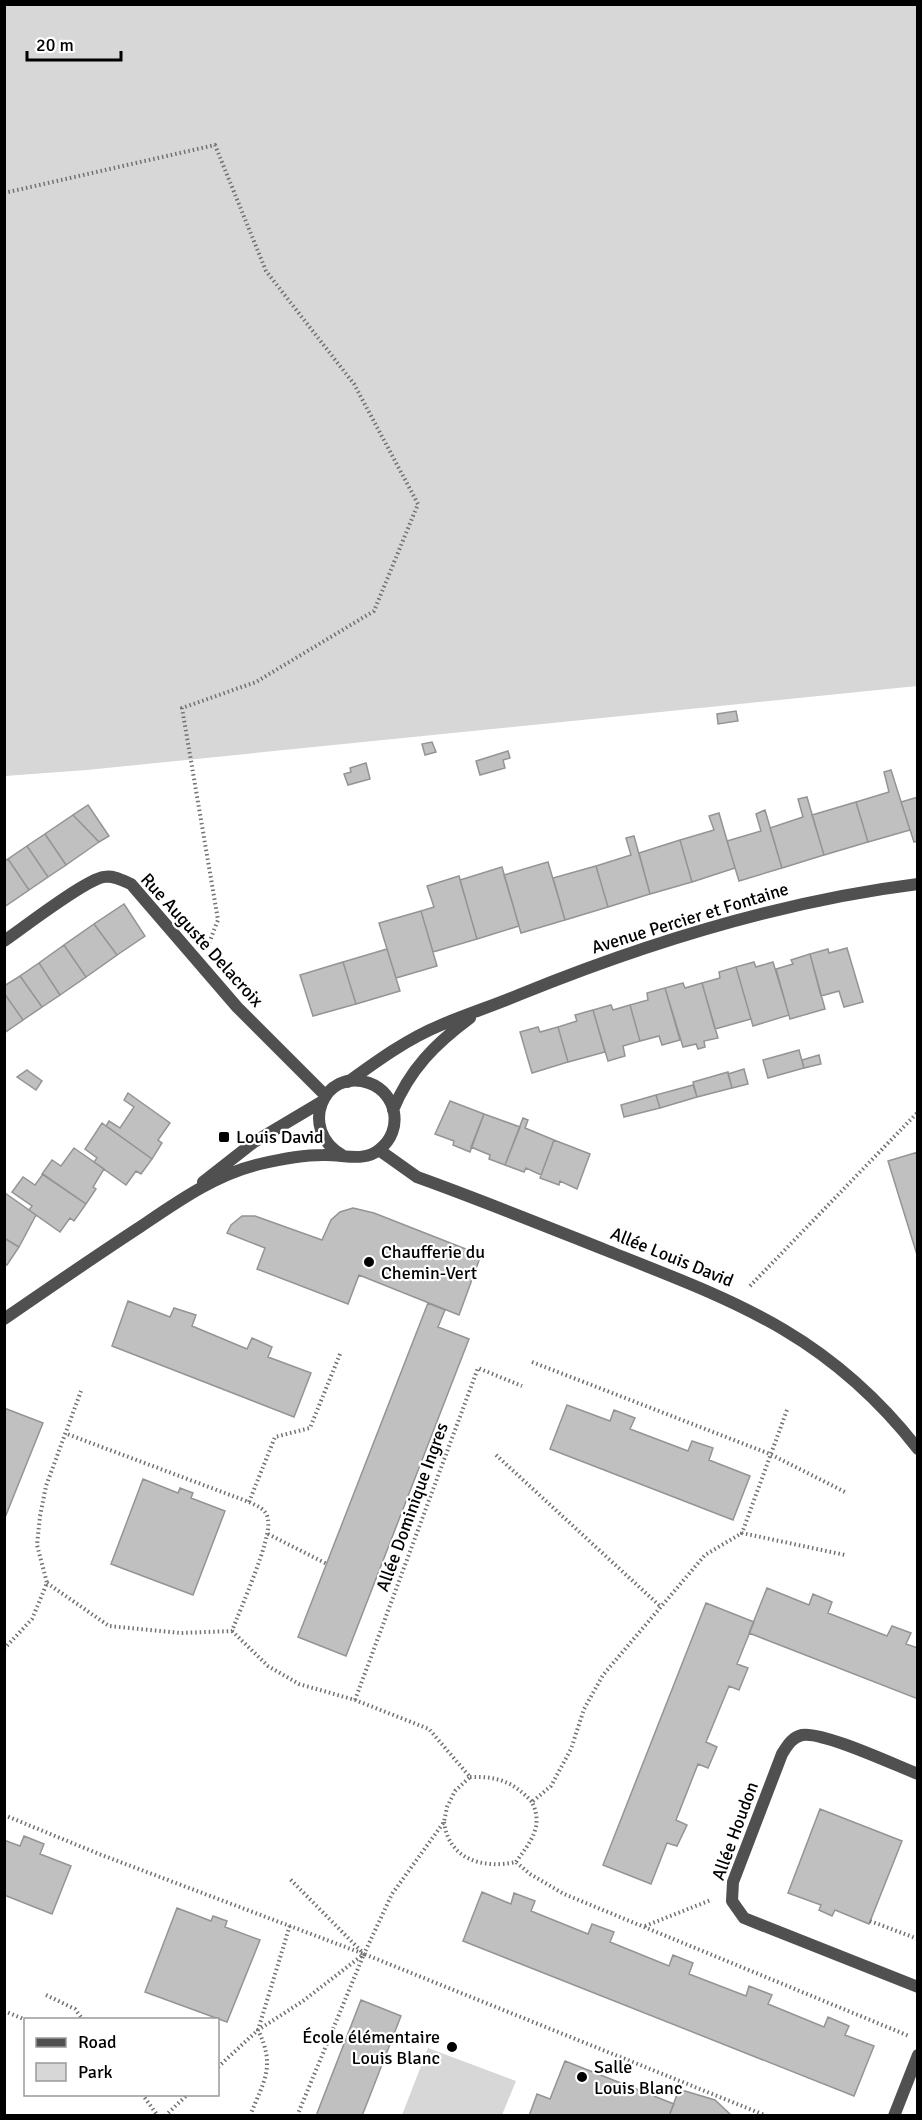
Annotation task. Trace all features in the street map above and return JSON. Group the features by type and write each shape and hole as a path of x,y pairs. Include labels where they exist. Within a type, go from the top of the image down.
{"street":[{"name":"Rue Auguste Delacroix","path":"4,941 93,881 111,876 131,884 200,966 325,1098"},
{"name":"Avenue Percier et Fontaine","path":"4,1319 189,1195 254,1142 426,1032 629,952 724,923 825,898 918,884"},
{"name":"Avenue Percier et Fontaine","path":"189,1195 256,1165 311,1156 362,1157 379,1150 393,1132 393,1110 405,1084 425,1056 480,1012"},
{"path":"348,1082 360,1081 376,1087 389,1099 393,1110"},
{"path":"325,1098 318,1118 319,1130 328,1145 342,1155"},
{"name":"Allée Louis David","path":"379,1150 417,1177 735,1302 772,1321 827,1357 888,1414 918,1449"},
{"name":"Allée Houdon","path":"918,1774 818,1736 799,1735 792,1739 782,1754 736,1872 731,1892 735,1910 744,1918 918,1987"},
{"path":"894,2115 918,2055"}],"path":[{"path":"4,193 215,145 266,271 354,384 418,504 374,611 256,682 182,708 218,920 200,966"},
{"path":"735,1302 918,1112"},
{"path":"249,1502 275,1437 310,1428 340,1354"},
{"path":"532,1362 770,1454 845,1492"},
{"name":"Allée Dominique Ingres","path":"355,1700 478,1368 522,1386"},
{"path":"4,1649 32,1619 47,1583 37,1545 40,1516 46,1486 81,1391"},
{"path":"532,1802 551,1786 571,1749 584,1709 603,1675 705,1555 742,1533 787,1410"},
{"path":"67,1434 249,1502 263,1510 267,1515 268,1534 232,1631"},
{"path":"496,1455 661,1607"},
{"path":"742,1533 845,1555"},
{"path":"268,1534 327,1563"},
{"path":"47,1583 109,1626 181,1633 232,1631 268,1666 299,1684 355,1700 429,1729 470,1777"},
{"path":"486,1776 504,1780 519,1788 532,1802 538,1814 536,1834 516,1862 494,1866 474,1862 458,1850 445,1831 447,1807 455,1791 470,1777 486,1776"},
{"path":"4,1815 99,1854 364,1954 767,2115"},
{"path":"297,2115 364,1954 392,1894 444,1822"},
{"path":"516,1862 530,1874 564,1894 918,2040"},
{"path":"290,1878 364,1954"},
{"path":"644,1926 731,1892"},
{"path":"870,1921 918,1939"},
{"path":"250,2115 268,2068 266,2048 258,2030 290,1925"},
{"path":"219,2066 258,2030 303,2001 364,1954"},
{"path":"46,1995 75,2008 82,2018"},
{"path":"4,2011 24,2019"},
{"path":"144,2096 158,2115"},
{"path":"165,2115 186,2096"}],"green space":[{"path":"5,4 917,5 917,686 87,770 5,776"},
{"path":"428,2048 516,2081 502,2115 402,2115"}],"building":[{"path":"736,711 738,721 718,724 717,714"},
{"path":"432,742 436,752 425,755 422,744"},
{"path":"508,751 510,758 503,760 505,768 480,775 476,761"},
{"path":"366,763 370,779 348,785 344,774 351,772 350,768"},
{"path":"891,770 910,830 868,842 856,802 889,792 884,772"},
{"path":"807,797 824,855 782,868 770,828 803,817 798,799"},
{"path":"918,797 918,841 914,842 901,802"},
{"path":"856,802 868,842 824,855 812,815"},
{"path":"88,805 109,836 99,842 73,815"},
{"path":"765,810 782,868 739,881 727,841 761,831 756,814"},
{"path":"719,813 735,868 692,882 680,840 714,830 709,816"},
{"path":"73,815 99,842 66,865 45,834"},
{"path":"45,834 66,865 48,877 27,846"},
{"path":"634,836 650,894 608,907 596,866 631,855 626,838"},
{"path":"680,840 692,882 650,894 639,853"},
{"path":"27,846 48,877 29,890 8,859"},
{"path":"8,859 29,890 4,907 4,861"},
{"path":"548,862 565,920 521,933 504,875"},
{"path":"596,866 608,907 565,920 553,878"},
{"path":"502,867 519,926 477,939 460,880"},
{"path":"459,876 477,939 433,952 421,911 434,907 427,886"},
{"path":"124,904 145,936 117,955 94,924"},
{"path":"421,911 437,966 396,978 379,923"},
{"path":"94,924 117,955 86,977 64,945"},
{"path":"64,945 86,977 60,995 39,963"},
{"path":"847,948 863,1002 844,1007 839,991 821,996 810,954 828,949 829,953"},
{"path":"387,949 400,991 356,1004 343,962"},
{"path":"810,954 825,1009 790,1019 776,969 793,964 791,960"},
{"path":"343,962 356,1004 313,1016 300,975"},
{"path":"754,962 756,967 773,962 789,1015 753,1026 736,967"},
{"path":"39,963 60,995 42,1007 20,976"},
{"path":"736,967 751,1019 715,1029 702,983 720,978 719,972"},
{"path":"20,976 42,1007 23,1020 4,993 4,986"},
{"path":"683,983 685,988 702,983 718,1038 704,1041 705,1047 698,1049 696,1044 683,1047 665,988"},
{"path":"665,988 680,1040 662,1045 659,1036 640,1041 630,1005 648,1000 647,993"},
{"path":"4,993 23,1020 4,1033"},
{"path":"611,1005 613,1010 630,1005 640,1041 623,1046 625,1056 608,1061 593,1010"},
{"path":"593,1010 605,1052 568,1062 558,1027 577,1021 575,1015"},
{"path":"538,1027 540,1032 558,1027 568,1062 532,1073 520,1032"},
{"path":"799,1050 804,1068 768,1078 763,1060"},
{"path":"819,1055 821,1064 804,1068 802,1060"},
{"path":"744,1069 748,1084 732,1088 728,1074"},
{"path":"27,1070 42,1081 36,1090 17,1077"},
{"path":"728,1072 732,1088 697,1097 693,1082"},
{"path":"693,1085 697,1097 660,1108 656,1095"},
{"path":"128,1093 170,1123 158,1140 162,1143 152,1159 106,1126 109,1121 120,1128 134,1107 124,1100"},
{"path":"656,1095 660,1108 624,1117 621,1105"},
{"path":"450,1101 484,1114 470,1152 453,1145 454,1141 435,1134"},
{"path":"484,1114 520,1127 505,1165 489,1159 490,1155 471,1147"},
{"path":"523,1118 528,1120 525,1128 554,1140 541,1175 526,1168 524,1172 505,1165"},
{"path":"102,1123 152,1159 141,1174 136,1171 126,1185 94,1162 97,1158 85,1149"},
{"path":"554,1140 590,1154 577,1189 560,1181 559,1185 540,1178"},
{"path":"74,1148 104,1169 93,1187 96,1189 86,1204 42,1174 52,1160 61,1166"},
{"path":"918,1152 918,1258 888,1161"},
{"path":"43,1174 86,1204 74,1221 70,1218 60,1232 29,1210 32,1206 12,1192 23,1177 35,1185"},
{"path":"5,1193 36,1215 19,1247 4,1238"},
{"name":"Chaufferie du Chemin-Vert","path":"353,1208 374,1213 481,1255 459,1315 359,1275 348,1304 257,1269 265,1248 227,1233 231,1225 242,1216 255,1216 322,1240 331,1220 340,1212"},
{"path":"4,1238 19,1247 7,1265 4,1263"},
{"path":"128,1301 170,1317 174,1308 196,1315 192,1326 247,1349 252,1338 272,1347 268,1357 311,1373 294,1417 112,1346"},
{"path":"428,1303 445,1310 438,1327 469,1339 346,1656 298,1637"},
{"path":"567,1405 610,1421 614,1410 635,1418 630,1429 688,1451 692,1441 713,1448 709,1460 750,1476 733,1520 550,1449"},
{"path":"4,1408 43,1423 4,1520"},
{"path":"143,1479 178,1493 180,1488 193,1493 191,1498 225,1511 193,1595 111,1564"},
{"path":"767,1588 809,1605 813,1594 832,1602 828,1613 887,1636 892,1626 911,1633 906,1644 918,1648 918,1699 749,1633"},
{"path":"706,1603 754,1622 737,1664 748,1668 739,1690 729,1686 706,1742 717,1747 708,1768 698,1764 676,1820 687,1825 677,1846 667,1843 651,1884 603,1865"},
{"path":"820,1809 902,1841 869,1924 835,1910 832,1916 819,1910 821,1905 788,1893"},
{"path":"24,1836 44,1844 40,1854 71,1866 52,1914 4,1895 4,1840 20,1846"},
{"path":"482,1892 511,1904 514,1893 535,1901 531,1911 588,1934 592,1924 614,1932 610,1942 669,1966 673,1955 693,1963 689,1974 746,1996 749,1986 772,1995 768,2004 824,2027 828,2017 849,2026 845,2035 874,2046 854,2096 463,1941"},
{"path":"177,1908 211,1921 213,1916 227,1921 225,1927 260,1940 227,2022 145,1992"},
{"path":"361,2000 401,2016 362,2116 316,2116"},
{"name":"Salle Louis Blanc","path":"565,2061 674,2104 669,2116 529,2116 537,2094 550,2099"},
{"path":"685,2091 715,2100 732,2116 669,2116 678,2092"}],"place":[{"name":"Louis David","path":"224,1137"},
{"name":"Chaufferie du Chemin-Vert","path":"369,1262"},
{"name":"École élémentaire Louis Blanc","path":"452,2047"},
{"name":"Salle Louis Blanc","path":"582,2077"}]}
